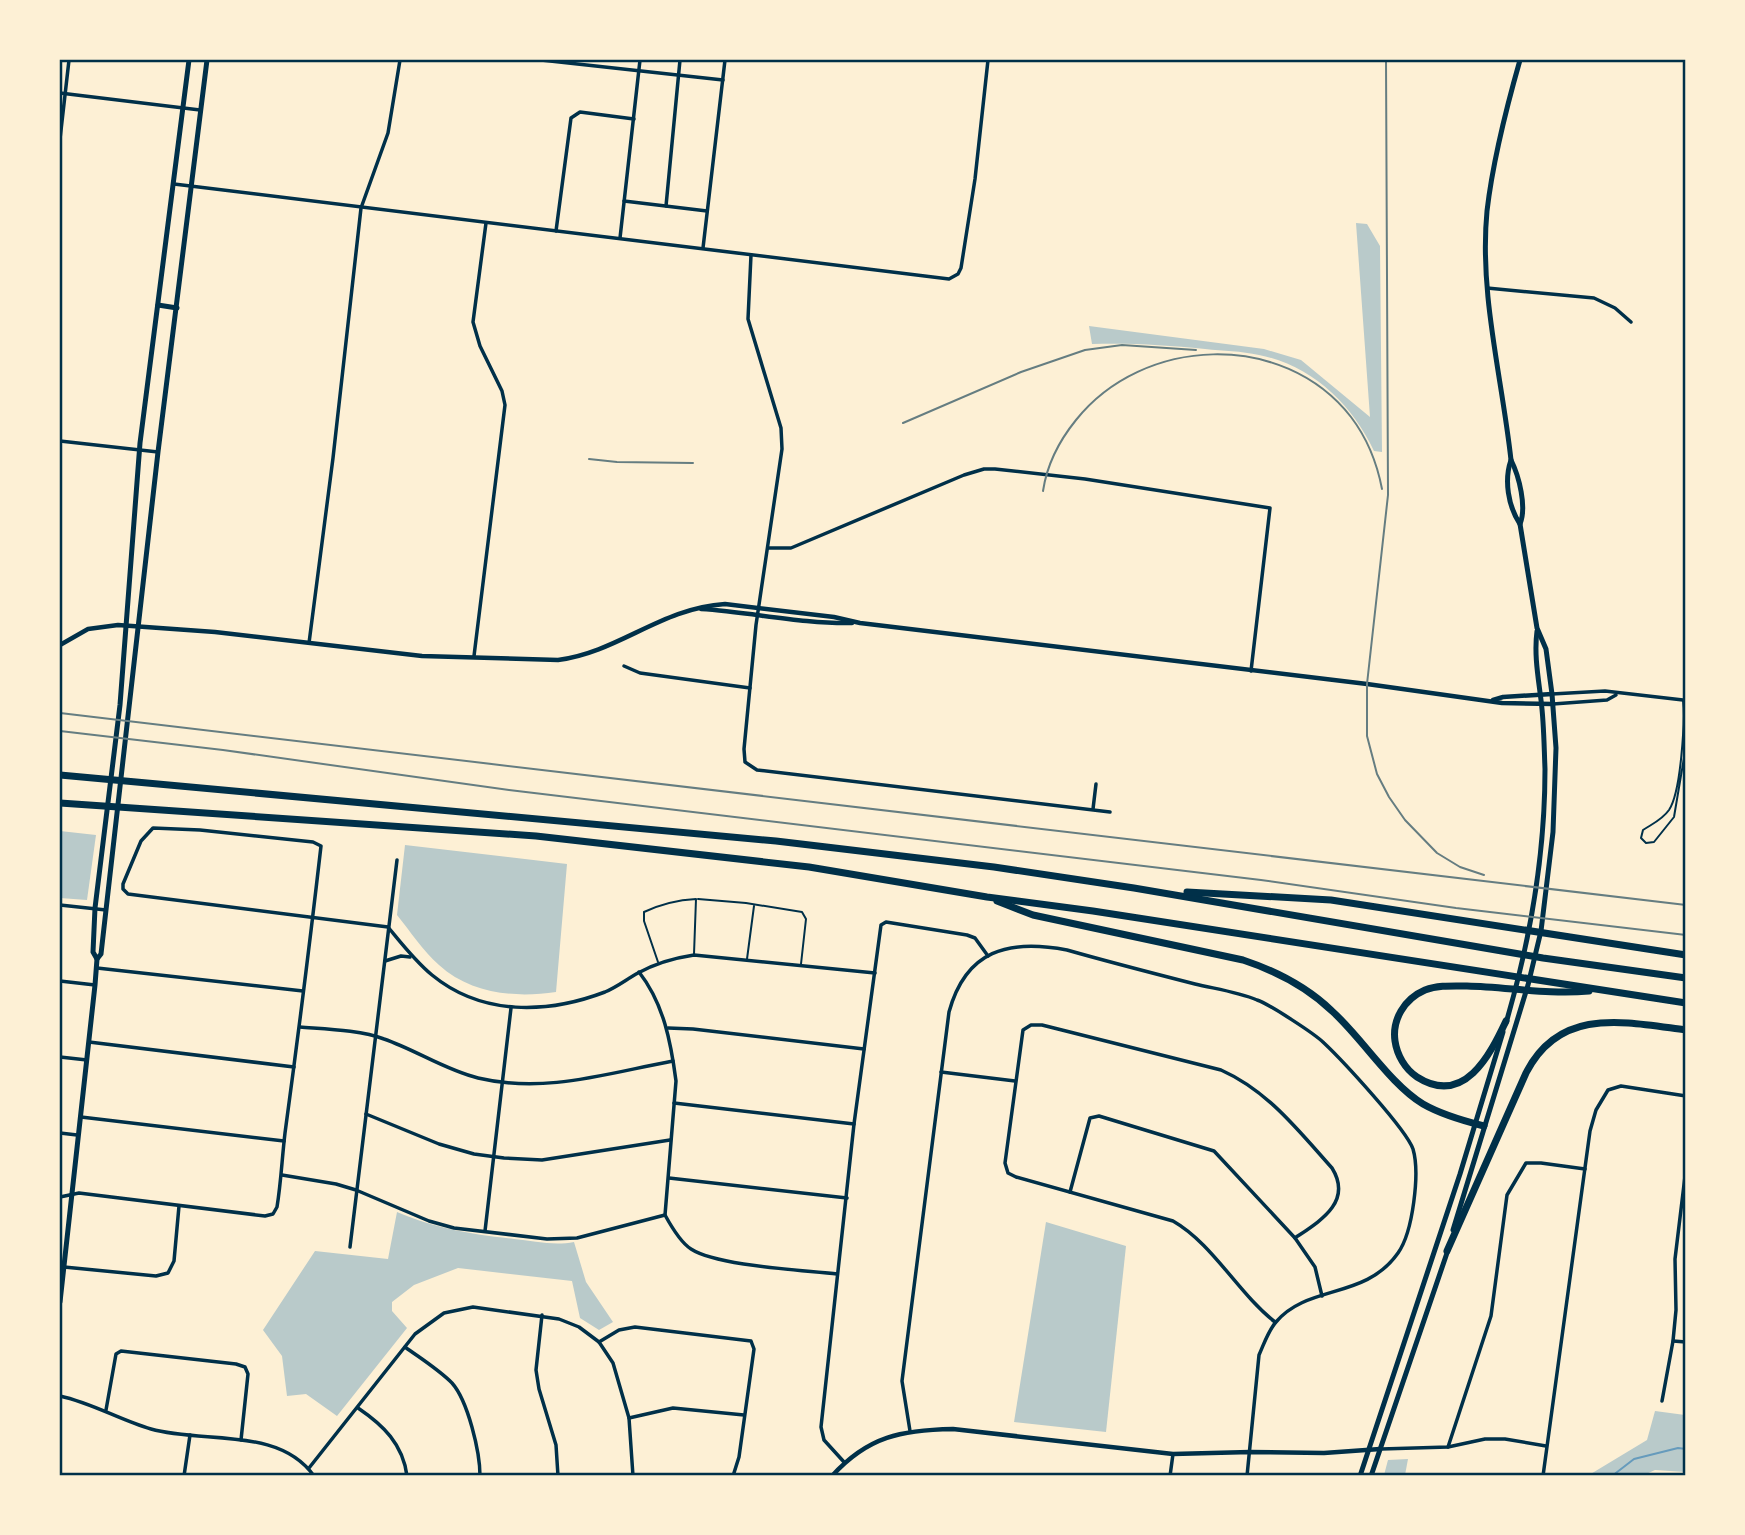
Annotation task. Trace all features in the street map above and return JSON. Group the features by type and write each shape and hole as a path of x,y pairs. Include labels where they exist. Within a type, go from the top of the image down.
{"highway":[{"path":"60,773 776,841 994,867 1134,888 1543,958 1685,978"},
{"path":"60,803 536,836 809,867 987,897 1685,1003"},
{"path":"1134,888 1331,900 1685,955"},
{"path":"987,897 1033,915 1230,957 1267,968 1303,988 1332,1011 1412,1095 1441,1113 1484,1126"},
{"path":"1506,1021 1483,1064 1474,1073 1454,1083 1441,1084 1416,1076 1406,1066 1395,1043 1396,1019 1399,1013 1407,1003 1425,990 1441,986 1506,987 1568,993 1600,990"},
{"path":"1447,1251 1526,1073 1546,1045 1567,1031 1587,1023 1611,1021 1685,1030"}],"main road":[{"path":"60,1302 95,985 95,908 120,705 139,450 189,60"},
{"path":"97,959 102,954 158,452 207,60"},
{"path":"1520,60 1505,112 1487,212 1488,288 1511,460 1517,471 1524,514 1520,524"},
{"path":"159,305 177,308"},
{"path":"1371,1475 1447,1251 1524,1002 1541,931 1553,832 1556,748 1546,649 1537,628 1520,524 1513,514 1508,484 1507,472 1511,460"},
{"path":"1360,1475 1460,1174 1506,1021 1529,929 1535,897 1544,801 1542,704 1534,649 1537,628"}],"street":[{"path":"60,139 69,60"},
{"path":"309,643 333,458 360,208 386,141 400,60"},
{"path":"541,60 723,80"},
{"path":"620,239 640,60"},
{"path":"666,206 680,60"},
{"path":"703,248 725,60"},
{"path":"174,184 949,279 958,274 970,220 988,60"},
{"path":"60,93 201,110"},
{"path":"556,231 571,118 580,112 634,119"},
{"path":"624,201 707,211"},
{"path":"474,656 505,405 502,391 480,346 473,322 486,223"},
{"path":"751,255 748,319 782,439 757,614 744,748 745,762 757,770 1110,812"},
{"path":"1488,288 1594,298 1615,308 1631,322"},
{"path":"60,441 158,452"},
{"path":"768,548 791,548 984,469 1085,479 1270,508 1251,671"},
{"path":"60,645 88,629 127,625 422,656 538,660 576,657 605,648 663,618 725,604 834,617 860,623"},
{"path":"696,609 802,621 860,623 1492,700 1502,704 1607,700 1618,694"},
{"path":"624,666 640,673 751,688"},
{"path":"1492,700 1540,694 1605,691 1684,700"},
{"path":"1093,809 1096,784"},
{"path":"60,1197 79,1193 265,1216 273,1214 277,1207 282,1175 284,1141 300,1027 303,991 313,917 321,846 313,842 200,830 153,828 136,850 123,884 125,892 313,917 388,927 412,957 451,989 486,1003 511,1008 546,1008 609,990 659,963 694,956 875,973"},
{"path":"350,1247 397,860"},
{"path":"60,905 106,910"},
{"path":"844,1462 824,1440 821,1427 854,1124 881,925 886,922 967,935 975,938 988,956"},
{"path":"910,1431 902,1381 949,1012 963,978 988,956 1013,947 1037,945 1066,950 1259,1000 1323,1042 1412,1146 1417,1167 1416,1184 1407,1230 1400,1250 1389,1265 1365,1283 1299,1304 1275,1322 1259,1355 1247,1475"},
{"path":"385,961 401,956 412,957"},
{"path":"96,968 303,991"},
{"path":"639,972 645,979 668,1028 676,1082 665,1214 689,1249 711,1259 837,1274"},
{"path":"60,981 95,985"},
{"path":"485,1231 511,1008"},
{"path":"1275,1322 1259,1310 1188,1230 1173,1221 1008,1173 1005,1163 1023,1030 1031,1025 1042,1025 1221,1070 1237,1077 1278,1108 1332,1168 1339,1180 1337,1202 1329,1213 1295,1238"},
{"path":"300,1027 374,1036 475,1077 504,1083 551,1085 673,1061"},
{"path":"668,1028 864,1049"},
{"path":"89,1042 294,1067"},
{"path":"60,1057 87,1060"},
{"path":"941,1072 1015,1081"},
{"path":"1543,1475 1590,1131 1596,1110 1608,1090 1621,1086 1685,1096"},
{"path":"674,1102 854,1124"},
{"path":"366,1113 439,1144 493,1156 542,1160 670,1140"},
{"path":"1070,1193 1090,1118 1099,1116 1214,1151 1295,1238 1315,1267 1322,1296"},
{"path":"79,1117 284,1141"},
{"path":"60,1133 77,1135"},
{"path":"1448,1447 1490,1316 1507,1195 1525,1163 1585,1169"},
{"path":"1662,1401 1673,1341 1676,1310 1675,1259 1685,1168"},
{"path":"282,1175 356,1190 429,1221 454,1228 566,1240 665,1214"},
{"path":"669,1178 847,1198"},
{"path":"63,1267 156,1276 168,1273 174,1261 179,1206"},
{"path":"309,1468 422,1326 444,1313 473,1307 559,1319 579,1327 599,1342 612,1363 629,1418 633,1475"},
{"path":"542,1315 536,1370 556,1445 558,1475"},
{"path":"599,1342 619,1330 635,1327 751,1341 754,1349 739,1457 733,1475"},
{"path":"1673,1341 1685,1342"},
{"path":"405,1347 451,1382 460,1393 478,1450 480,1475"},
{"path":"106,1410 113,1364 116,1354 121,1351 236,1364 245,1367 248,1374 241,1440"},
{"path":"60,1396 106,1410 154,1430 272,1446 293,1456 314,1475"},
{"path":"358,1408 386,1430 397,1443 407,1475"},
{"path":"629,1418 673,1408 744,1415"},
{"path":"832,1475 844,1462 875,1442 910,1431 953,1429 1173,1454 1369,1451 1448,1447 1485,1439 1506,1439 1546,1446"},
{"path":"184,1475 190,1435"},
{"path":"1170,1475 1173,1454"}],"lane":[{"path":"1684,700 1685,734"},
{"path":"1684,720 1673,803 1657,822 1643,830 1641,838 1646,843 1654,842 1674,817 1685,746"},
{"path":"694,956 696,899"},
{"path":"659,963 643,912 678,900 696,899 792,909 806,915 801,965"},
{"path":"747,960 754,905"}],"shaded area":[{"path":"1356,223 1367,224 1380,246 1382,452 1374,451 1354,418 1328,389 1312,377 1278,360 1246,353 1191,348 1092,344 1089,326 1264,349 1301,360 1370,417"},
{"path":"60,831 96,835 87,900 60,898"},
{"path":"405,845 567,864 556,992 509,994 479,988 452,975 433,959 397,915"},
{"path":"397,1212 426,1223 468,1233 544,1243 574,1242 586,1282 613,1322 599,1330 580,1318 572,1281 458,1268 414,1285 392,1302 392,1311 407,1328 337,1416 306,1394 287,1396 282,1356 263,1330 315,1251 388,1259"},
{"path":"1046,1222 1126,1246 1106,1432 1014,1422"},
{"path":"1655,1411 1685,1415 1685,1472 1655,1470 1644,1475 1589,1475 1647,1440"},
{"path":"1408,1459 1405,1475 1384,1475 1388,1460"}],"waterway":[{"path":"1612,1476 1634,1459 1678,1448 1686,1449"}],"railway":[{"path":"1386,60 1388,495 1367,684 1367,736 1377,774 1405,820 1437,853 1460,867 1484,875"},
{"path":"903,423 1021,372 1085,350 1122,345 1196,350"},
{"path":"1043,491 1051,462 1064,436 1104,392 1138,372 1175,359 1213,354 1252,358 1289,369 1322,389 1351,417 1362,433 1374,460 1382,489"},
{"path":"589,459 693,463"},
{"path":"60,713 1686,905"},
{"path":"60,731 223,750 509,790 1261,880 1456,908 1686,935"}]}
